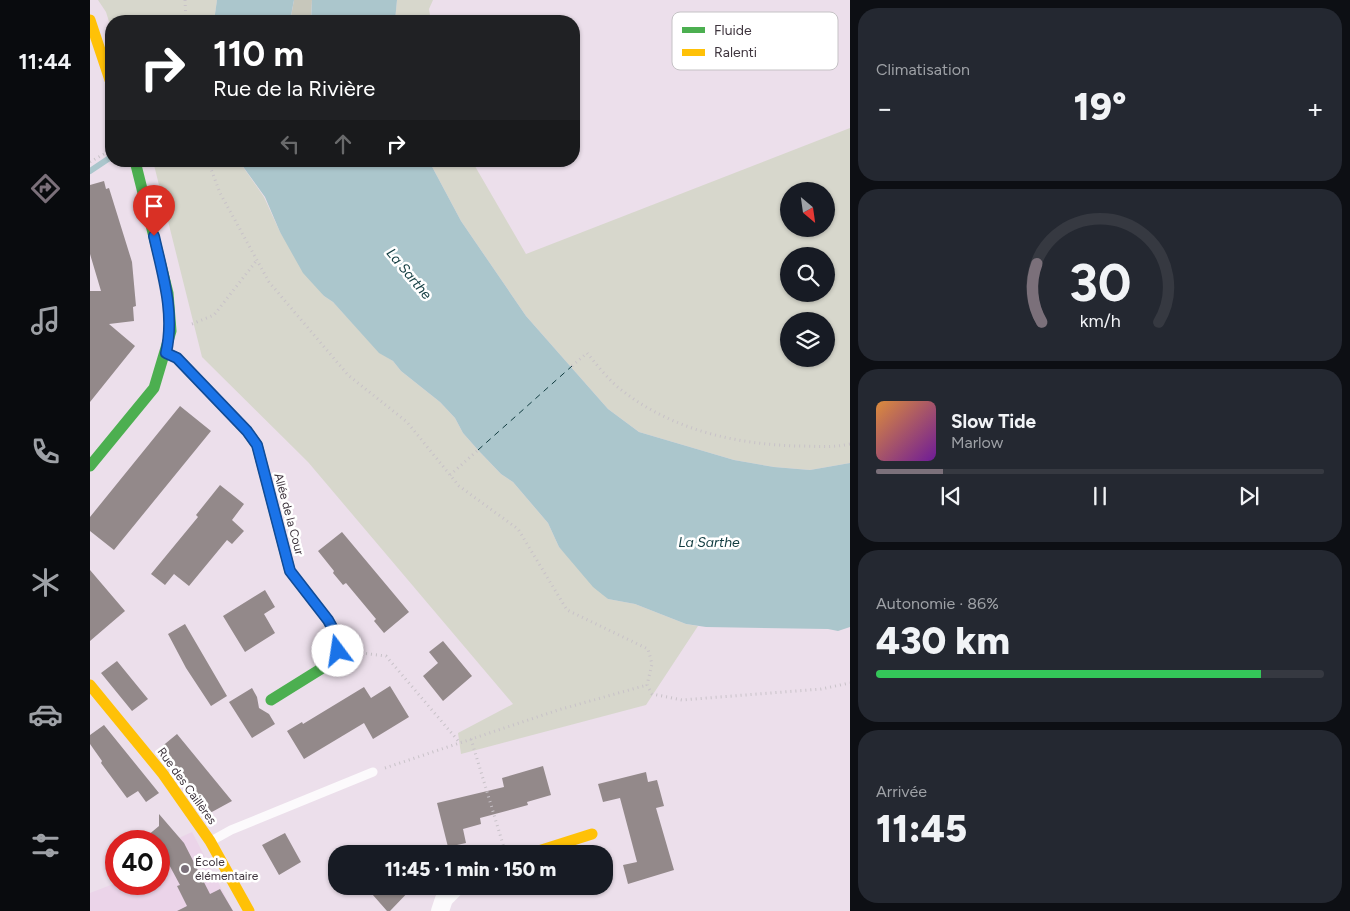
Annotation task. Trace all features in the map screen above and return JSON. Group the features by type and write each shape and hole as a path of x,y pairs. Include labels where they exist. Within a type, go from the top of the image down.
{"street":[{"path":"90,20 105,65"},
{"path":"90,466 154,388 171,332 168,293 136,167"},
{"name":"Allée de la Cour","path":"166,353 177,358 247,431 257,445 290,571 328,620 338,638 338,651"},
{"path":"272,700 324,667 338,651"},
{"name":"Rue des Caillères","path":"90,685 162,774 210,841 249,911"},
{"path":"558,845 592,834"},
{"path":"440,911 444,899 448,895"}],"lane":[{"path":"210,841 231,830 373,772"}],"path":[{"path":"184,1 185,15"},
{"path":"90,162 105,153"},
{"path":"210,167 220,194 268,282 348,375 407,422 459,486 518,529 567,610 648,649 652,664 647,685 652,694 682,700 821,690 850,683"},
{"path":"171,332 214,315 257,259"},
{"path":"572,366 587,353 622,391 657,414 705,434 758,445 835,447 850,444"},
{"path":"450,475 478,450"},
{"path":"338,651 386,656 460,743"},
{"path":"373,772 558,710 647,685"},
{"path":"471,739 503,845"}],"shaded area":[{"path":"98,0 217,0 215,15 107,15"},
{"path":"294,0 312,0 311,15 291,15"},
{"path":"397,0 433,0 429,9 430,15 396,15"},
{"path":"850,128 850,463 810,470 774,467 734,460 639,432 608,409 526,316 461,221 432,167 475,167 526,254"},
{"path":"154,167 243,167 264,197 280,232 324,296 333,302 379,352 393,361 401,371 440,402 455,418 463,433 478,450 501,474 513,482 548,523 559,547 608,599 635,604 686,624 698,626 646,705 461,754 458,733 513,704 308,462 202,357"},
{"name":"École élémentaire","path":"192,832 233,911 90,911 90,893 105,887 105,895 170,895 170,846 179,838"}],"water":[{"path":"217,0 294,0 291,15 215,15"},
{"path":"312,0 397,0 396,15 311,15"},
{"name":"La Sarthe","path":"243,167 432,167 461,221 526,316 608,409 639,432 734,460 774,467 810,470 850,463 850,627 838,631 828,629 706,627 686,624 635,604 608,599 593,587 559,547 548,523 513,482 501,474 478,450 463,433 455,418 440,402 401,371 393,361 379,353 333,302 324,296 303,273 280,232 265,197"}],"building":[{"path":"104,181 106,189 109,188 132,262 136,306 133,307 134,321 109,324 135,346 90,402 90,291 101,291 90,254 90,185"},
{"path":"180,406 211,431 114,550 90,531 90,517"},
{"path":"220,485 244,504 232,520 244,531 232,544 227,540 189,586 174,574 165,585 151,574 198,517 196,515"},
{"path":"342,532 409,612 384,633 374,621 376,619 346,583 343,585 318,551"},
{"path":"90,570 125,611 90,641"},
{"path":"265,590 275,607 264,614 275,633 245,652 223,616"},
{"path":"185,624 227,696 211,706 186,668 168,634"},
{"path":"443,641 472,676 443,701 423,676 438,663 429,652"},
{"path":"117,661 148,699 132,711 101,673"},
{"path":"390,686 409,717 373,739 364,723 304,759 287,731 302,722 303,724 364,687 371,698"},
{"path":"252,688 257,697 259,708 269,714 275,724 252,738 229,702"},
{"path":"104,725 159,793 146,802 138,791 127,798 101,763 102,761 90,744 90,735"},
{"path":"177,734 232,801 210,813 160,748"},
{"path":"543,766 551,795 527,802 528,805 480,818 481,824 463,829 466,843 448,845 437,803 504,787 502,778"},
{"path":"646,772 648,782 657,780 664,806 656,808 674,870 628,884 623,865 637,862 620,798 603,802 598,784"},
{"path":"159,814 184,843 210,894 220,889 233,911 177,911 187,906 177,886 180,885 170,866 170,830 154,830 159,826"},
{"path":"285,833 301,862 279,875 262,845"},
{"path":"373,895 405,895 390,911 387,911"}],"waterway":[{"path":"90,171 105,161"}],"ferry route":[{"path":"478,450 572,366"}],"traffic: fast":[{"path":"90,466 154,388 171,331 168,293 136,167"},
{"path":"166,353 177,358 247,431 257,445 290,571 328,620 338,638 338,651 324,667 271,700"}],"traffic: slow":[{"path":"90,20 105,65"},
{"path":"90,685 163,774 210,841 249,911"},
{"path":"557,845 592,834"}],"place":[{"name":"École élémentaire","path":"185,869"}],"route":[{"path":"154,236 168,293 171,332 166,353 177,358 247,431 257,445 290,571 328,620 338,638 338,651"}]}
